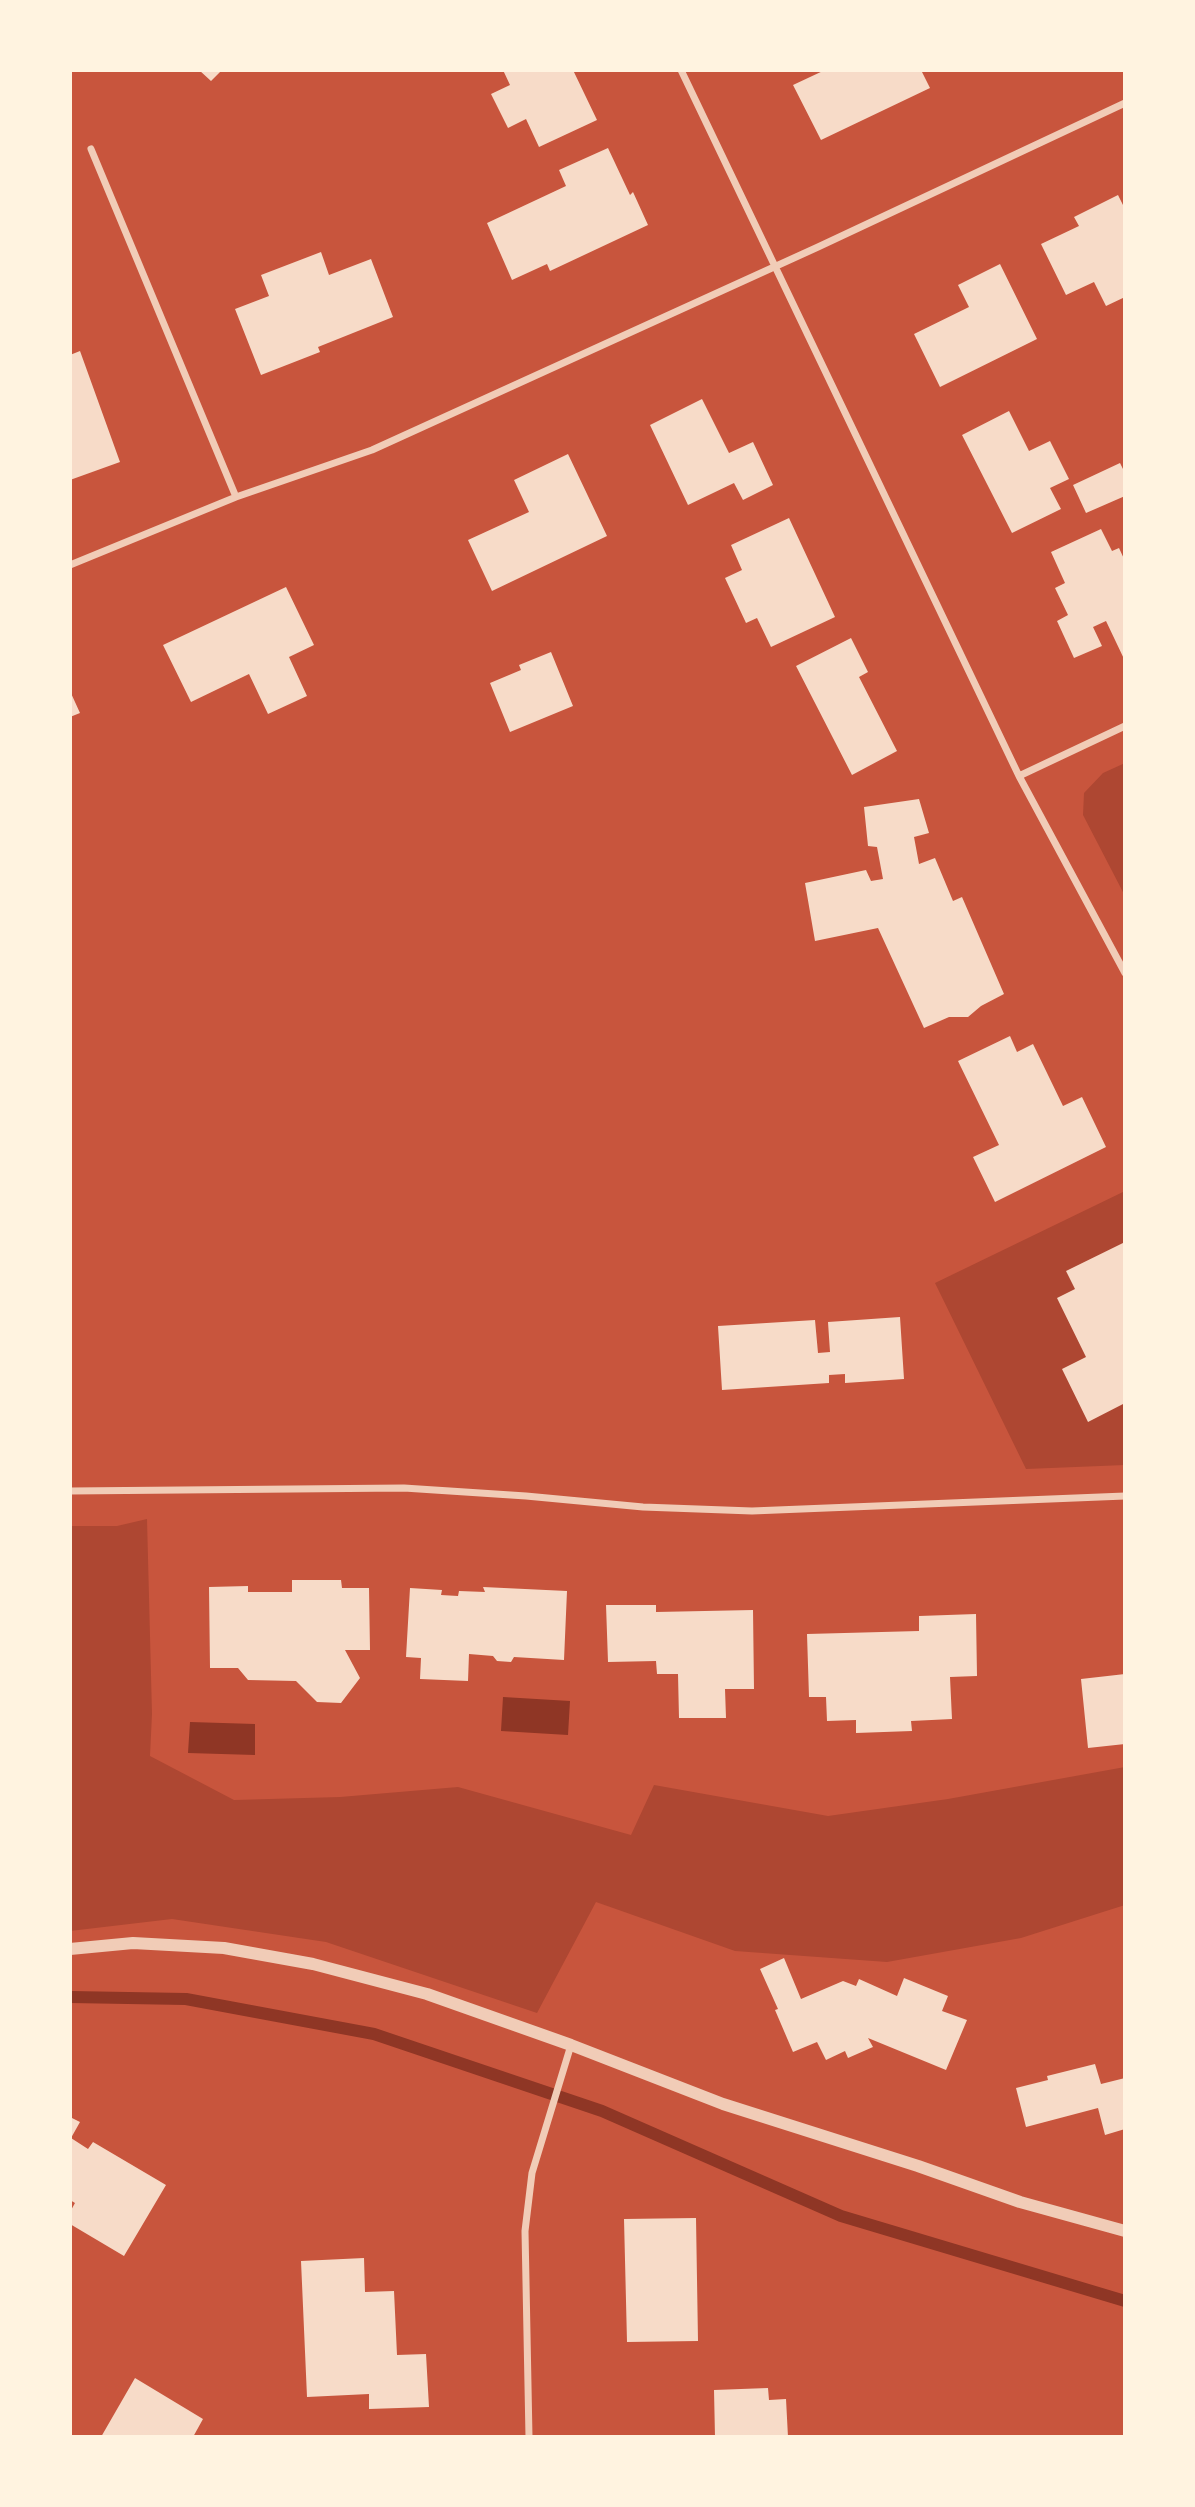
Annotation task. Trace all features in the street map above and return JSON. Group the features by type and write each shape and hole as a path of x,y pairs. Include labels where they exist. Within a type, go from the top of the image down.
{"street":[{"path":"681,70 1019,776 1125,973"},
{"path":"70,565 236,497 372,450 1125,103"},
{"path":"91,149 236,497"},
{"path":"1019,776 1125,726"},
{"path":"70,1491 404,1488 643,1507 752,1511 1125,1496"},
{"path":"70,1949 133,1943 224,1948 313,1964 427,1994 723,2104 918,2166 1020,2202 1125,2231"},
{"path":"529,2437 525,2231 532,2173 570,2045"}],"shaded area":[{"path":"1125,763 1125,896 1083,815 1084,793 1103,773"},
{"path":"1125,1191 1125,1465 1026,1469 935,1283"},
{"path":"147,1519 152,1714 150,1756 234,1800 340,1797 458,1787 631,1835 654,1785 828,1816 948,1799 1125,1767 1125,1905 1021,1938 887,1962 735,1951 596,1902 537,2013 326,1942 172,1919 70,1931 70,1526 117,1526"},
{"path":"503,1697 570,1701 568,1735 501,1731"},
{"path":"190,1722 255,1724 255,1755 188,1753"}],"building":[{"path":"199,70 222,70 211,81"},
{"path":"503,70 573,70 597,120 539,147 526,119 508,128 491,94 510,85"},
{"path":"825,70 921,70 930,88 821,140 793,85"},
{"path":"608,148 630,195 633,192 648,225 550,271 547,264 512,280 487,223 566,186 559,170"},
{"path":"1118,195 1123,205 1125,204 1125,297 1106,306 1094,282 1066,295 1041,244 1079,226 1074,217"},
{"path":"321,252 329,275 371,259 393,317 318,347 320,352 261,375 235,309 269,296 261,275"},
{"path":"1000,264 1037,339 940,387 914,334 969,307 958,285"},
{"path":"80,351 120,462 70,480 70,355"},
{"path":"702,399 729,453 753,442 773,485 743,500 734,483 688,505 650,425"},
{"path":"1009,411 1029,451 1050,441 1069,479 1050,488 1061,509 1012,533 962,435"},
{"path":"568,454 607,536 492,591 468,540 529,512 514,480"},
{"path":"1120,463 1125,473 1125,496 1086,513 1073,485"},
{"path":"789,518 835,617 771,647 757,618 746,623 725,578 742,570 731,545"},
{"path":"1101,529 1112,551 1119,548 1125,561 1125,661 1106,621 1093,627 1102,646 1074,658 1057,621 1068,615 1055,588 1065,583 1051,552"},
{"path":"286,587 314,645 289,657 307,696 268,714 249,674 191,702 163,645"},
{"path":"851,638 868,672 859,677 897,751 852,775 796,666"},
{"path":"551,652 573,706 510,732 490,683 521,670 519,665"},
{"path":"70,691 80,713 70,717"},
{"path":"919,799 929,833 914,837 919,864 935,858 953,901 962,897 1004,994 981,1006 968,1017 949,1017 924,1028 878,928 815,941 805,883 866,870 871,881 883,879 877,847 868,846 864,807"},
{"path":"1010,1036 1017,1052 1033,1044 1063,1106 1082,1097 1106,1147 995,1202 973,1157 999,1145 958,1061"},
{"path":"1125,1242 1125,1403 1088,1422 1062,1369 1086,1357 1057,1298 1075,1289 1066,1271"},
{"path":"900,1317 904,1379 845,1383 845,1374 829,1375 829,1383 722,1390 718,1326 815,1320 818,1353 830,1352 828,1322"},
{"path":"292,1580 341,1580 342,1588 369,1588 370,1650 345,1650 360,1678 341,1703 317,1702 296,1681 248,1680 238,1668 210,1668 209,1587 248,1586 248,1592 292,1592"},
{"path":"483,1587 567,1591 564,1660 514,1657 511,1662 497,1661 493,1656 469,1654 468,1681 420,1679 421,1658 406,1657 410,1588 442,1590 441,1595 458,1596 459,1591 485,1592"},
{"path":"606,1605 656,1605 656,1612 753,1610 754,1689 725,1689 726,1718 679,1718 678,1674 657,1674 656,1661 608,1662"},
{"path":"976,1614 977,1676 950,1677 952,1719 911,1721 912,1731 856,1733 856,1720 827,1721 826,1697 809,1697 807,1634 919,1631 919,1616"},
{"path":"1125,1674 1125,1744 1088,1748 1081,1679"},
{"path":"784,1958 801,1999 843,1981 856,1986 859,1979 897,1996 904,1978 948,1996 942,2011 967,2020 946,2070 868,2038 873,2047 848,2058 845,2051 826,2060 817,2042 793,2052 760,1969"},
{"path":"1095,2064 1101,2084 1125,2078 1125,2129 1105,2135 1098,2108 1026,2127 1016,2088 1048,2080 1047,2076"},
{"path":"70,2117 80,2122 71,2138 88,2149 93,2142 166,2185 124,2256 70,2224 70,2212 75,2203 70,2200"},
{"path":"696,2218 698,2341 627,2342 624,2219"},
{"path":"364,2258 365,2292 394,2291 397,2355 426,2354 429,2407 369,2409 369,2394 307,2397 301,2261"},
{"path":"135,2378 203,2419 193,2437 101,2437"},
{"path":"768,2388 769,2400 786,2399 788,2437 715,2437 714,2390"}],"waterway":[{"path":"70,1997 186,1999 374,2034 602,2111 841,2216 1125,2301"}]}
